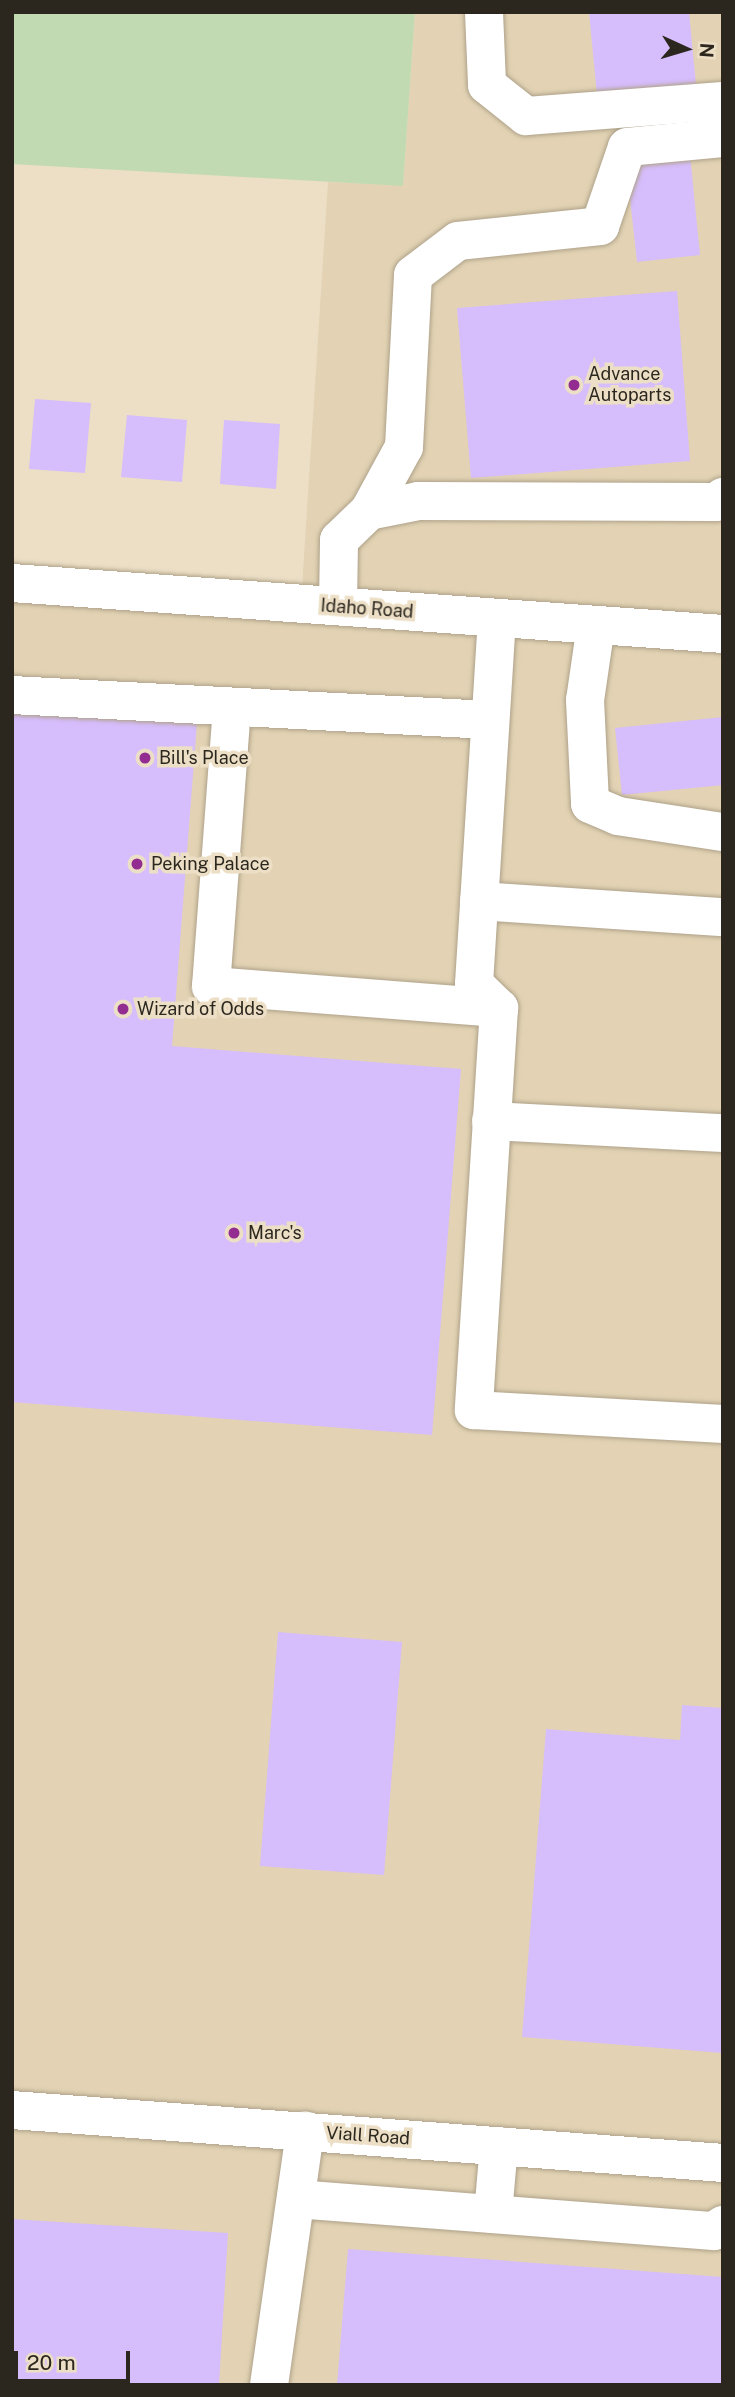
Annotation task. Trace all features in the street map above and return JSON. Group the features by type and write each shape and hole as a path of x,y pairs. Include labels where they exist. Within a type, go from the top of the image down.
{"street":[{"path":"484,12 487,85 526,116 723,101"},
{"path":"338,606 339,540 369,511 404,447 412,275 458,241 600,226 627,147 723,138"},
{"path":"369,511 418,501 716,502 723,497"},
{"name":"Idaho Road","path":"12,583 723,634"},
{"path":"497,618 474,984 499,1008"},
{"path":"597,625 585,700 590,804 618,816 723,831"},
{"path":"12,695 490,720"},
{"path":"232,706 211,986 499,1008"},
{"path":"480,901 723,917"},
{"path":"499,1008 474,1410 723,1424"},
{"path":"491,1121 723,1133"},
{"name":"Viall Road","path":"12,2110 723,2163"},
{"path":"269,2385 305,2131"},
{"path":"493,2214 499,2146"},
{"path":"296,2199 714,2231 723,2225"}],"shaded area":[{"path":"415,12 723,12 723,2385 12,2385 12,583 301,603 328,182 403,185"}],"green space":[{"path":"12,12 415,12 403,186 12,164"}],"building":[{"path":"589,12 689,12 696,85 597,95"},
{"path":"690,155 700,255 637,262 626,162"},
{"name":"Advance Autoparts","path":"677,291 690,461 471,478 457,308"},
{"path":"35,399 91,403 85,473 29,469"},
{"path":"127,415 187,420 182,482 121,477"},
{"path":"224,420 280,424 276,489 220,484"},
{"path":"12,708 197,723 172,1046 461,1069 432,1435 12,1402"},
{"path":"723,717 723,785 622,795 615,728"},
{"path":"278,1632 402,1642 384,1875 260,1866"},
{"path":"682,1705 723,1708 723,2053 522,2037 546,1729 680,1740"},
{"path":"12,2219 228,2233 219,2385 12,2385"},
{"path":"348,2249 723,2277 723,2385 337,2385"}],"place":[{"name":"Advance Autoparts","path":"574,385"},
{"name":"Bill's Place","path":"145,758"},
{"name":"Peking Palace","path":"137,864"},
{"name":"Wizard of Odds","path":"123,1009"},
{"name":"Marc's","path":"234,1233"}]}
